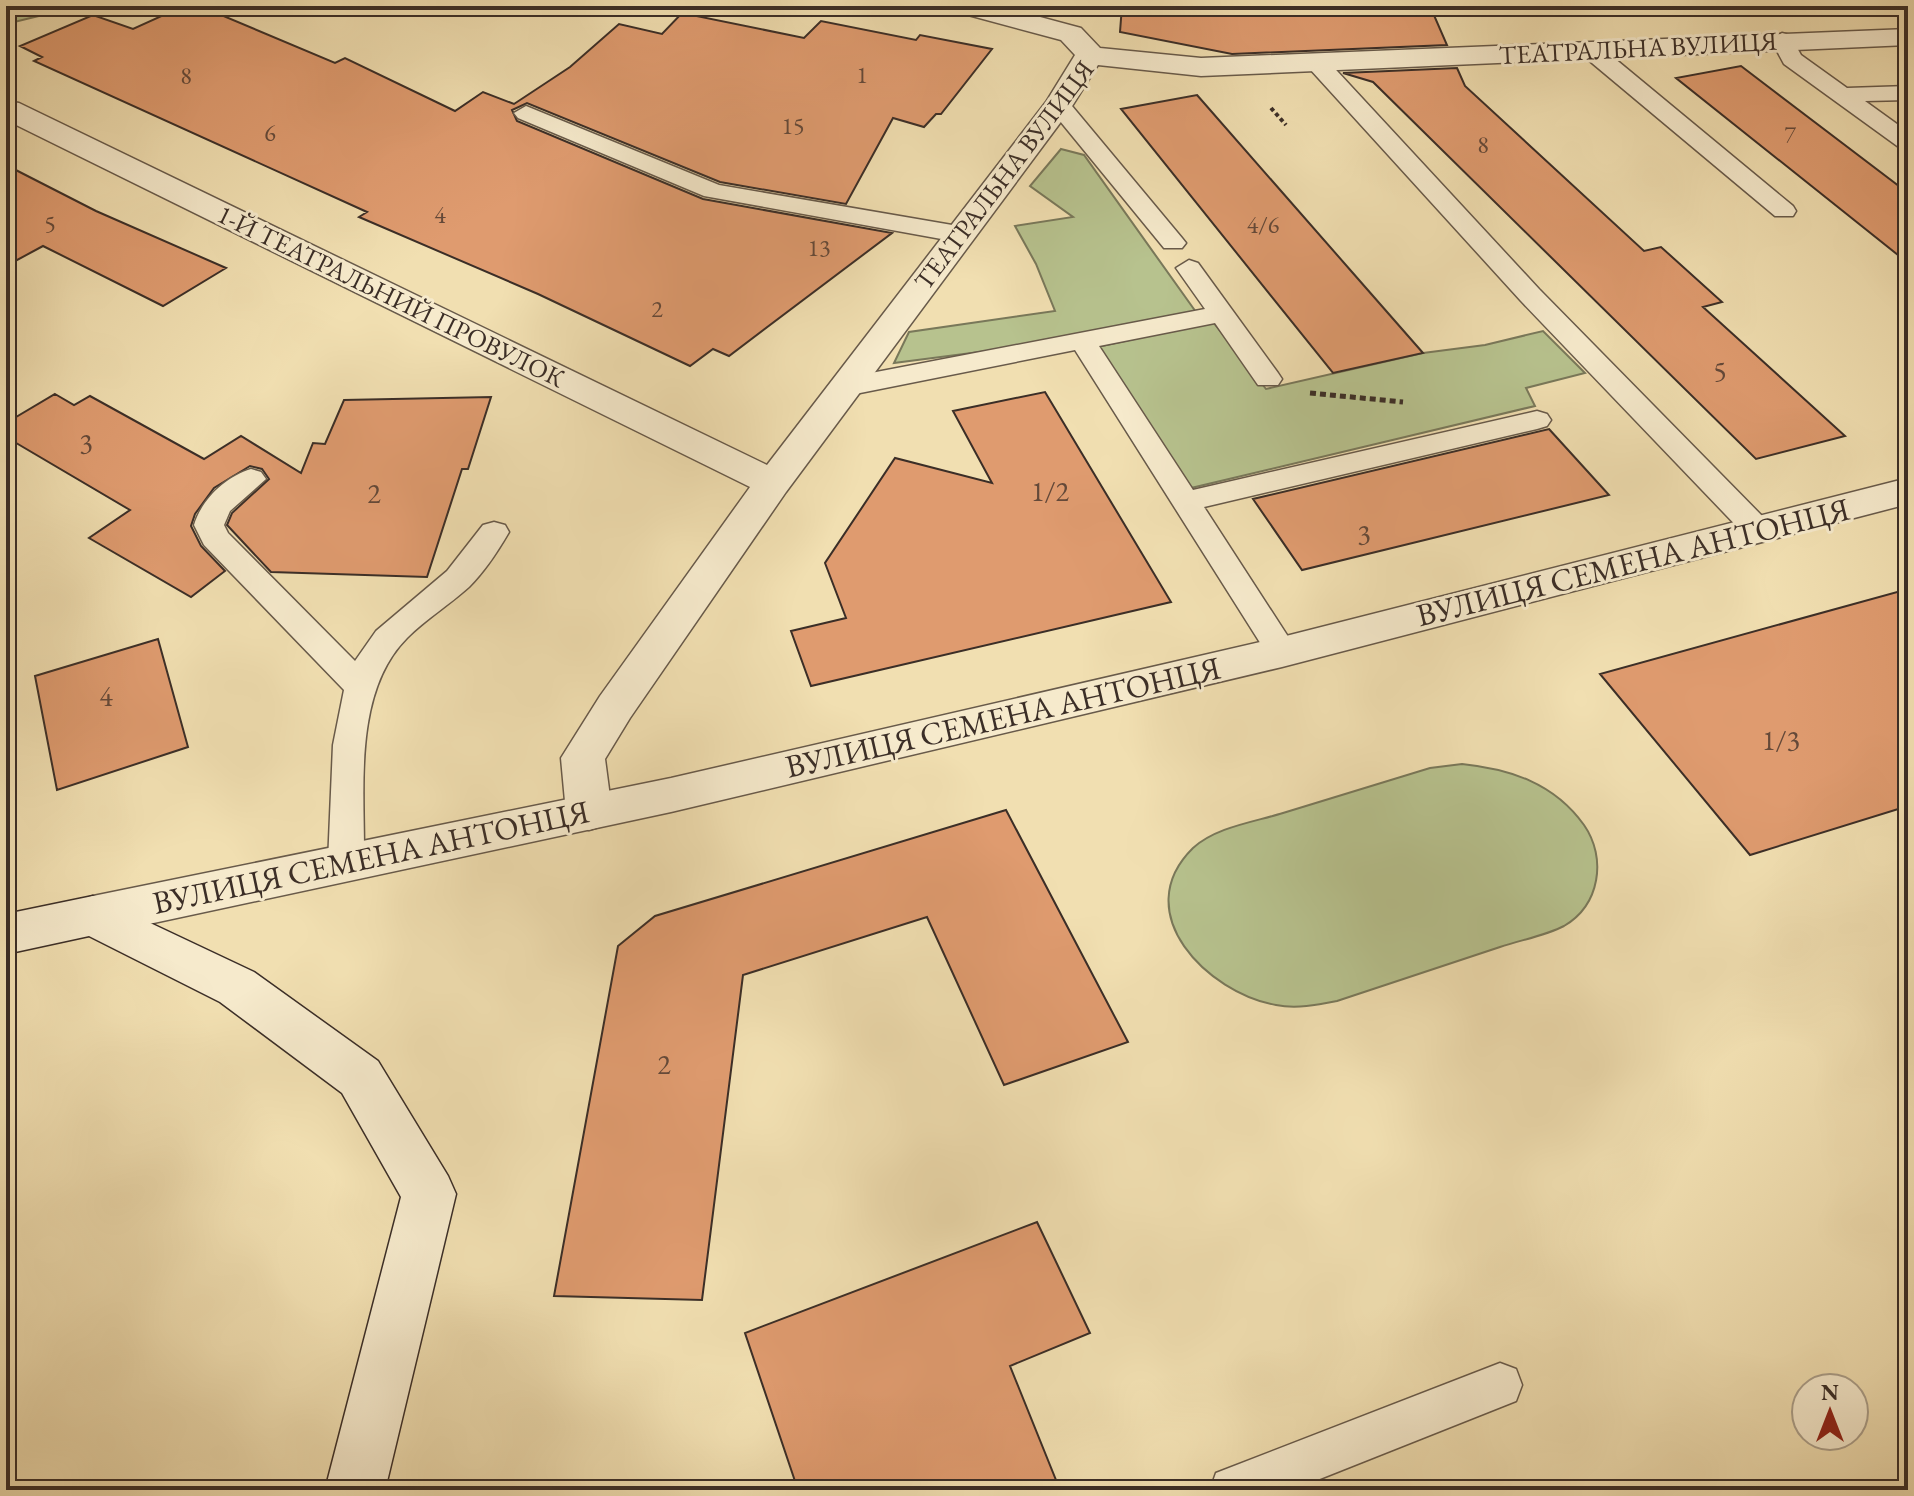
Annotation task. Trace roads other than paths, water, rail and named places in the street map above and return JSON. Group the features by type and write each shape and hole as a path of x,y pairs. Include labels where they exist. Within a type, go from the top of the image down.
{"street":[{"path":"967,6 1071,34 1085,45 1089,55"},
{"name":"ТЕАТРАЛЬНА ВУЛИЦЯ","path":"589,812 583,758 773,483 958,234 1059,105 1089,55 1201,67 1594,53 1782,40 1908,37"},
{"name":"1-Й ТЕАТРАЛЬНИЙ ПРОВУЛОК","path":"8,109 773,483"},
{"name":"ВУЛИЦЯ СЕМЕНА АНТОНЦЯ","path":"6,934 589,812 1282,652 1908,491"},
{"path":"93,916 237,987 360,1077 429,1194 355,1490"}],"lane":[{"path":"1782,40 1792,59 1908,143"},
{"path":"1594,53 1784,211"},
{"path":"1317,63 1530,295 1758,530"},
{"path":"1841,95 1908,93"},
{"path":"1059,105 1173,243"},
{"path":"526,113 713,191 958,234"},
{"path":"1189,268 1268,379"},
{"path":"845,387 1219,314"},
{"path":"1083,342 1282,652"},
{"path":"1185,502 1537,420"},
{"path":"251,479 220,502 212,512 209,525 215,538 360,686"},
{"path":"346,863 352,728 360,686 370,663 384,641 453,584 471,565 494,532"},
{"path":"1233,1490 1500,1385"}]}
